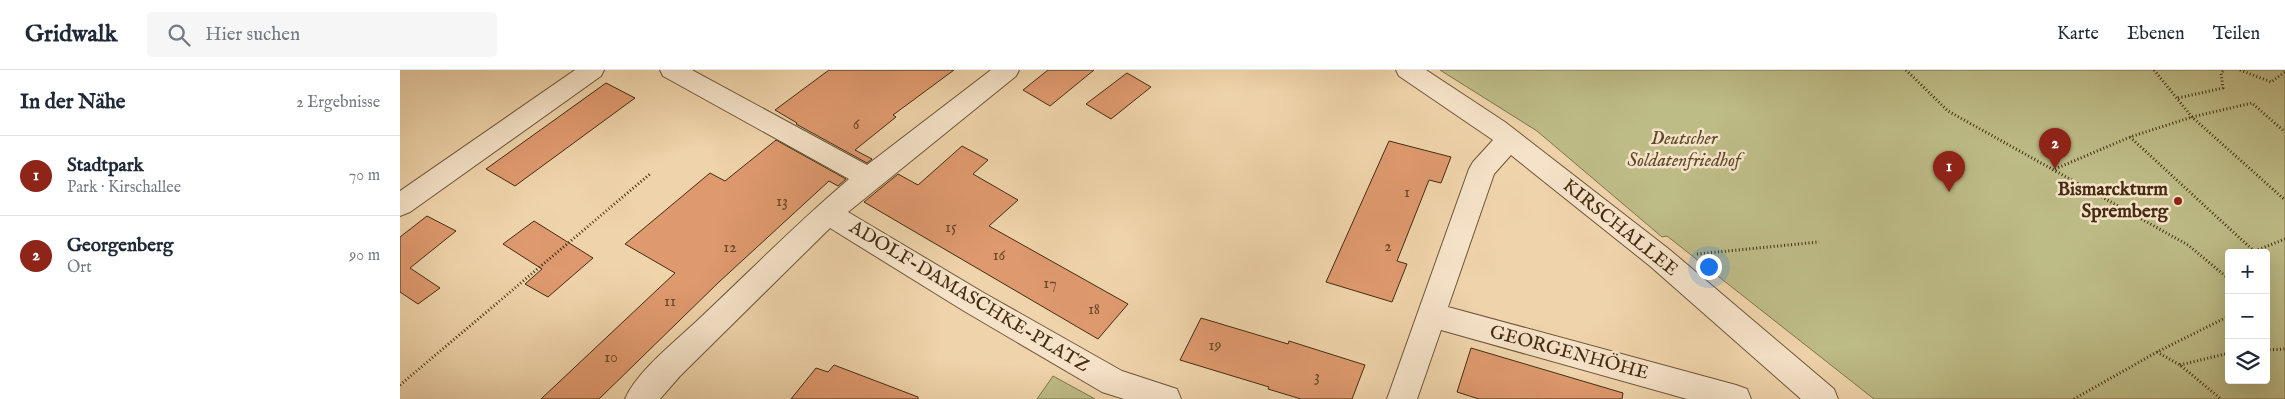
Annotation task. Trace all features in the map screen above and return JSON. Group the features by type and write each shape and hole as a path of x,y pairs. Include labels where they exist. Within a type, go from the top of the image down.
{"street":[{"path":"400,205 592,70"},
{"path":"672,70 869,178"},
{"name":"ADOLF-DAMASCHKE-PLATZ","path":"640,399 669,368 828,213 869,178 1007,70"},
{"name":"KIRSCHALLEE","path":"1408,70 1509,140 1660,258 1819,398"},
{"path":"1402,399 1482,170 1509,140"},
{"name":"ADOLF-DAMASCHKE-PLATZ","path":"828,213 974,302 1113,382 1166,399"},
{"name":"GEORGENHÖHE","path":"1431,315 1736,399"}],"path":[{"path":"1906,70 1948,111 2188,245 2225,276"},
{"path":"2154,70 2192,117 2285,200"},
{"path":"2178,98 2223,88 2221,73 2224,70"},
{"path":"2240,70 2271,82 2285,72"},
{"path":"2055,170 2130,137 2192,117 2252,103 2285,132"},
{"path":"2130,137 2252,249"},
{"path":"400,385 532,271 650,174"},
{"path":"2262,249 2285,239"},
{"path":"1660,258 1819,242"},
{"path":"2074,399 2157,352 2225,318"},
{"path":"2270,350 2285,349"},
{"path":"2157,352 2180,365 2221,399"},
{"path":"2180,365 2225,354"}],"green space":[{"name":"Deutscher Soldatenfriedhof","path":"1440,70 2285,70 2285,399 1874,399 1667,236 1662,237 1537,131"},
{"path":"1053,376 1095,399 1037,399"}],"building":[{"path":"829,70 954,70 893,115 896,117 855,150 872,159 867,163 796,124 775,110"},
{"path":"1048,70 1094,70 1050,106 1023,90"},
{"path":"1127,73 1151,87 1111,119 1086,104"},
{"path":"606,83 635,98 515,186 486,169"},
{"path":"776,140 846,179 838,186 829,181 719,282 599,399 541,399 675,273 625,244 710,173 725,181"},
{"path":"1389,141 1451,157 1441,183 1429,180 1397,261 1407,264 1392,302 1326,282"},
{"path":"962,146 988,160 973,174 1018,200 989,226 1128,304 1098,339 864,202 898,174 918,185"},
{"path":"427,216 456,231 410,268 440,288 418,304 400,292 400,237"},
{"path":"534,221 593,258 548,297 525,284 542,269 503,244"},
{"path":"1201,318 1288,344 1289,341 1365,365 1352,399 1301,399 1268,389 1269,387 1180,360"},
{"path":"1471,348 1623,393 1622,399 1479,399 1457,392"},
{"path":"834,365 918,397 918,399 791,399 816,368 828,372"}],"place":[{"name":"Georgenberg","path":"2055,169"},
{"name":"Stadtpark","path":"1949,192"},
{"name":"Bismarckturm Spremberg","path":"2178,201"}]}
